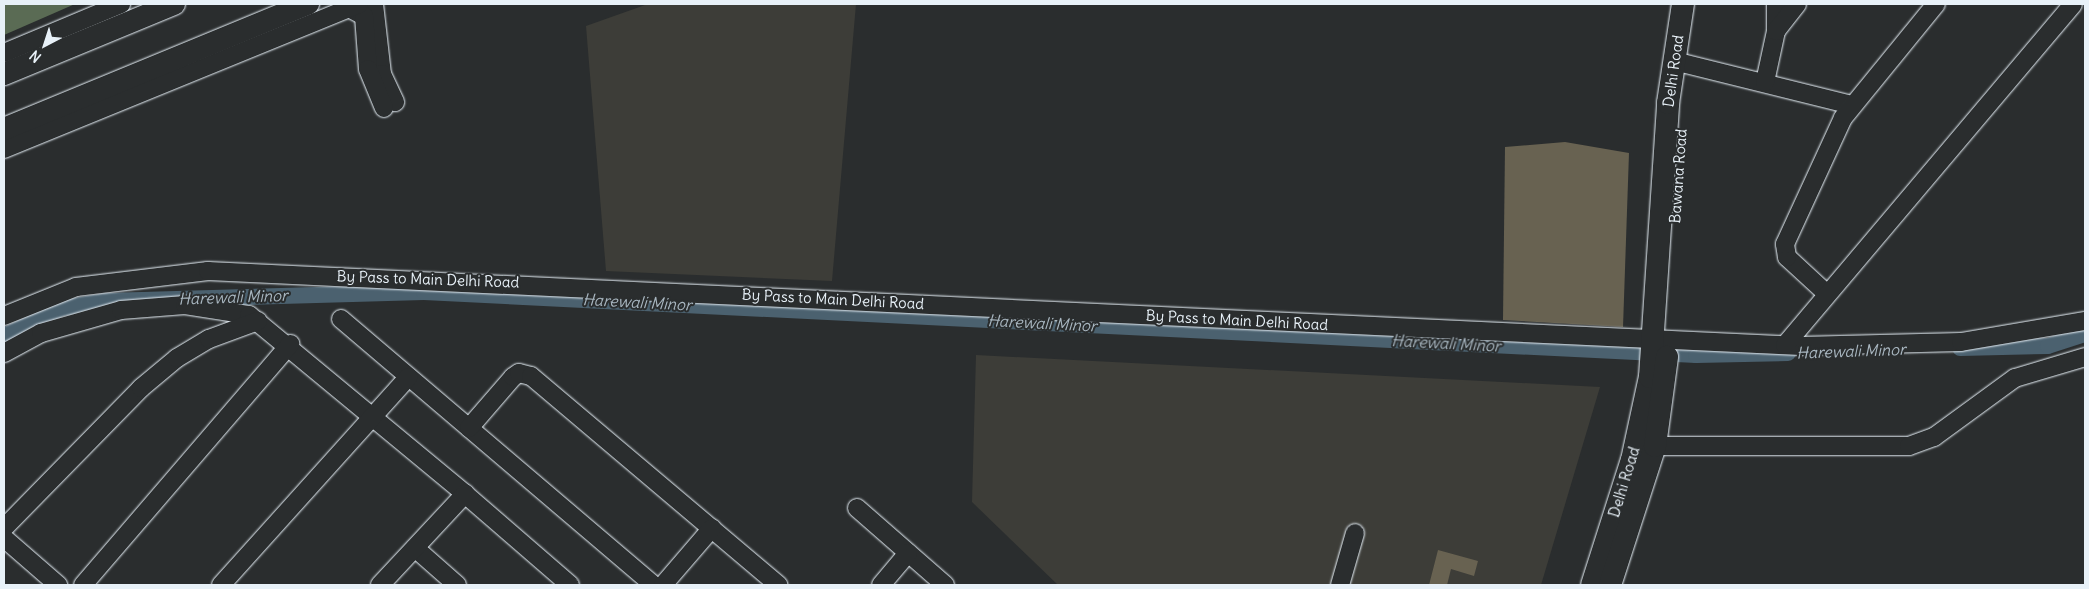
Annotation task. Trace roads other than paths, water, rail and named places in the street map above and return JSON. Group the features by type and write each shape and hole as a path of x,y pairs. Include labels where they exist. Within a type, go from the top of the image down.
{"main road":[{"path":"4,74 174,4"},
{"path":"4,129 308,4"},
{"name":"Delhi Road","path":"1673,147 1681,63 1683,4"},
{"path":"1681,63 1698,4"},
{"name":"Bawana Road","path":"1650,421 1658,378 1661,344 1673,147"},
{"path":"1610,585 1655,446 1650,421"},
{"name":"Delhi Road","path":"1592,585 1650,421"}],"street":[{"path":"4,52 121,4"},
{"path":"4,149 354,6 364,16 368,69 390,105 382,74 374,4"},
{"path":"1765,82 1776,31 1776,4"},
{"path":"1776,31 1797,4"},
{"path":"1826,293 1787,257 1784,249 1852,104 1936,4"},
{"path":"1785,345 1826,293 2073,4"},
{"path":"1681,63 1852,104"},
{"name":"By Pass to Main Delhi Road","path":"4,316 76,287 208,271 1661,344 1785,345 1962,342 2085,321"},
{"path":"4,353 41,333 121,310 185,305 222,308 258,321 290,344 567,584"},
{"path":"341,319 653,585"},
{"path":"4,528 141,388 177,358 209,339 258,321"},
{"path":"83,585 290,344"},
{"path":"1655,446 1909,446 1934,437 2014,378 2085,357"},
{"path":"469,428 513,377 524,373 778,585"},
{"path":"222,585 408,376"},
{"path":"380,585 465,494"},
{"path":"857,508 945,585"},
{"path":"663,585 712,528"},
{"path":"1340,585 1355,533"},
{"path":"4,538 58,585"},
{"path":"415,548 457,585"},
{"path":"881,585 908,553"}],"waterway":[{"name":"Harewali Minor","path":"4,336 62,308 106,301 424,292 1696,355 1788,353"},
{"name":"Harewali Minor","path":"1960,348 2048,346 2085,334"}]}
